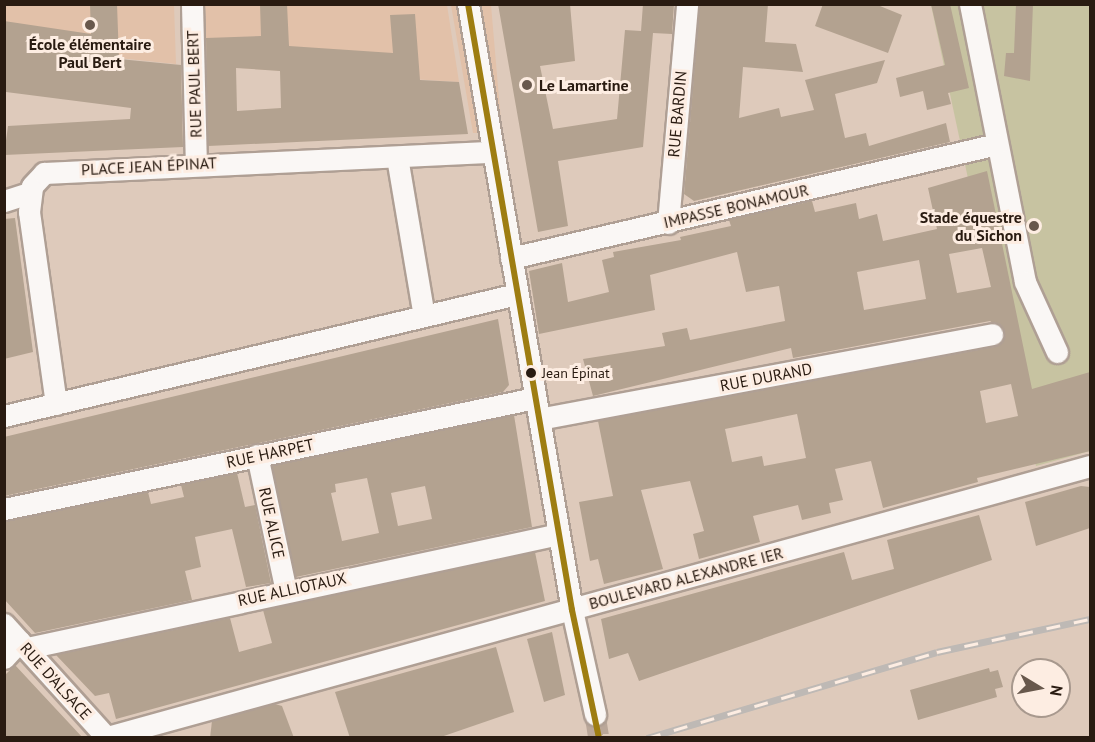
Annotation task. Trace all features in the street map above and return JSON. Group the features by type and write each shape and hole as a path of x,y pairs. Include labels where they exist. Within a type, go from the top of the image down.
{"street":[{"name":"RUE PAUL BERT","path":"192,4 196,163"},
{"path":"468,4 572,610 595,714"},
{"name":"RUE BARDIN","path":"668,223 687,4"},
{"path":"970,4 1024,282 1057,352"},
{"name":"IMPASSE BONAMOUR","path":"511,258 997,144"},
{"name":"PLACE JEAN ÉPINAT","path":"29,193 37,179 55,170 493,152"},
{"path":"397,157 424,316"},
{"path":"4,201 29,193 56,404"},
{"path":"4,417 517,294"},
{"name":"RUE DURAND","path":"539,419 992,334"},
{"name":"RUE HARPET","path":"4,509 535,398"},
{"name":"RUE ALICE","path":"257,455 286,591"},
{"name":"BOULEVARD ALEXANDRE IER","path":"107,737 144,733 572,610 1090,466"},
{"name":"RUE ALLIOTAUX","path":"24,644 559,534"},
{"name":"RUE D'ALSACE","path":"4,624 107,737"},
{"path":"4,658 24,644"}],"shaded area":[{"name":"École élémentaire Paul Bert","path":"5,5 174,5 176,64 5,46"},
{"path":"205,5 447,5 459,82 207,66"},
{"path":"451,5 491,5 502,133 473,133"},
{"name":"Stade équestre du Sichon","path":"931,5 1090,5 1090,451 1036,466 1004,347"}],"building":[{"path":"90,4 117,4 119,59 181,65 183,147 4,155 8,126 130,119 131,108 6,92 4,21 91,34"},
{"path":"260,4 287,4 289,46 393,53 390,15 415,14 420,80 459,82 468,134 208,146 206,38 261,36","holes":["236,68 280,71 281,108 237,111"]},
{"path":"498,4 570,4 575,61 540,66 553,129 617,119 625,30 641,31 643,4 674,4 672,34 653,33 643,147 558,161 568,226 538,232"},
{"path":"700,4 768,4 765,42 796,44 803,72 743,67 739,118 779,108 781,117 814,110 805,80 885,60 877,83 835,94 845,138 866,133 869,146 946,123 950,142 694,201 684,194"},
{"path":"823,4 875,4 902,15 888,53 815,26"},
{"path":"931,4 950,4 969,88 948,93 951,104 927,110 923,91 900,97 896,78 945,65"},
{"path":"1016,4 1033,4 1030,81 1004,76 1006,53 1014,53"},
{"path":"987,171 1032,389 1090,372 1090,451 977,478 978,482 883,508 871,461 835,469 843,500 829,503 831,513 802,520 798,505 753,516 760,542 699,559 693,534 704,531 690,481 641,490 663,569 604,584 598,559 590,561 579,502 613,496 598,421 994,347 1004,339 1004,331 990,321 793,358 791,348 593,396 583,359 665,346 662,333 687,328 690,340 785,321 779,286 746,292 737,252 650,275 655,310 539,334 529,271 562,263 568,302 609,292 602,260 614,257 613,252 681,240 680,237 731,226 729,220 812,201 815,212 856,203 859,219 877,214 883,241 937,229 928,188","holes":["982,248 991,287 957,293 949,254","919,260 926,299 864,310 857,272","1011,384 1018,416 986,423 980,391","797,414 806,458 764,466 762,456 732,462 725,429"]},
{"path":"15,218 33,352 4,359 4,219"},
{"path":"498,319 509,385 503,392 4,496 4,437"},
{"path":"514,415 532,527 296,577 272,466","holes":["367,478 379,533 342,541 331,493 336,492 335,484","425,486 432,519 398,526 391,493"]},
{"path":"237,473 245,507 255,505 271,583 246,587 232,529 195,537 201,567 185,571 192,600 35,633 4,599 4,521 148,492 151,504 184,497 181,485"},
{"path":"1081,486 1090,487 1090,528 1036,546 1025,502"},
{"path":"979,515 992,560 639,681 628,653 609,659 601,619 844,552 852,580 894,569 887,540"},
{"path":"535,552 545,601 116,719 109,693 95,696 56,655 230,618 239,652 272,643 263,610"},
{"path":"552,632 565,695 544,702 527,639"},
{"path":"496,647 514,712 438,738 350,738 335,692"},
{"path":"15,665 83,738 4,738 4,676"},
{"path":"989,668 990,672 998,670 1003,687 995,689 997,697 918,720 910,690"},
{"path":"275,704 282,706 294,738 210,738 212,721"}],"tunnel":[{"path":"595,714 599,738"}],"railway":[{"path":"647,738 937,652 1090,619"}],"transit line":[{"path":"468,4 572,610 599,738"}],"place":[{"name":"École élémentaire Paul Bert","path":"90,25"},
{"name":"Le Lamartine","path":"527,85"},
{"name":"Stade équestre du Sichon","path":"1034,226"},
{"name":"Jean Épinat","path":"531,373"}]}
